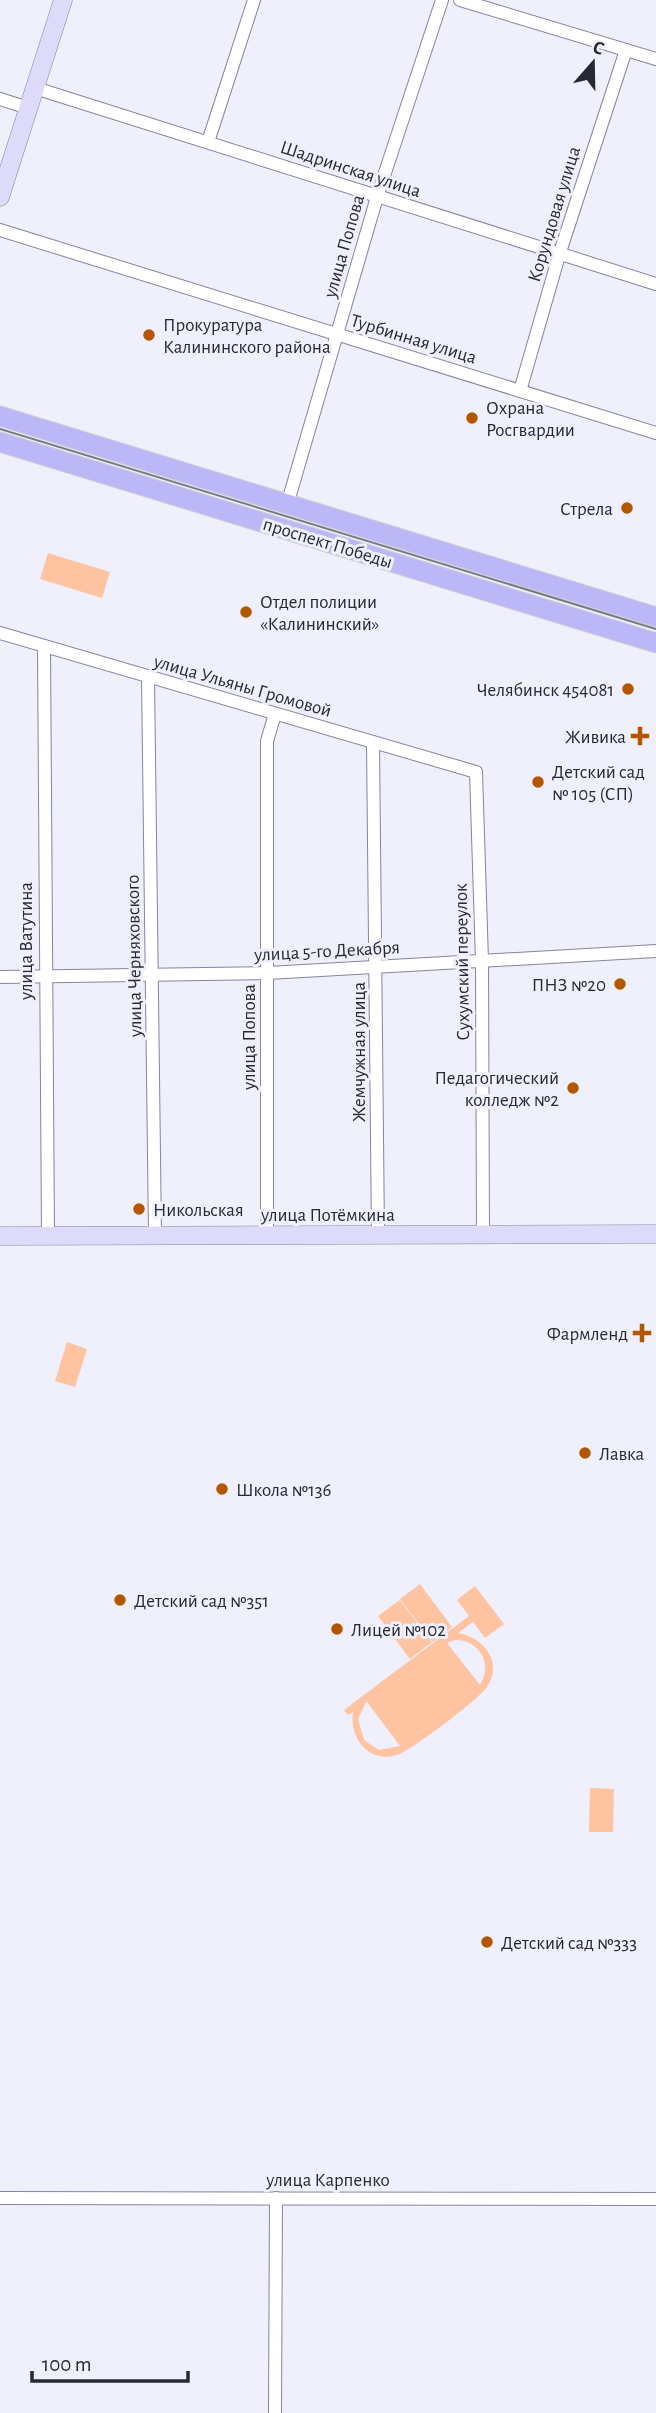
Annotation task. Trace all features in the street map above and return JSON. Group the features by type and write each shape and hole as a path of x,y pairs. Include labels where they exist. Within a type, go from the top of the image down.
{"main road":[{"name":"проспект Победы","path":"0,416 656,617"},
{"name":"проспект Победы","path":"0,442 656,643"}],"street":[{"path":"0,197 63,0"},
{"path":"208,142 254,0"},
{"name":"улица Попова","path":"288,505 377,197 442,0"},
{"path":"460,0 656,59"},
{"name":"Корундовая улица","path":"520,391 560,252 626,50"},
{"name":"Шадринская улица","path":"34,88 656,284"},
{"path":"0,99 28,108"},
{"name":"Турбинная улица","path":"0,230 656,433"},
{"path":"622,607 656,604"},
{"name":"улица Ульяны Громовой","path":"0,633 476,772"},
{"name":"улица Ватутина","path":"44,646 44,976 48,1236"},
{"name":"улица Черняховского","path":"148,677 155,1236"},
{"name":"улица Попова","path":"267,1235 267,741 275,714"},
{"name":"Жемчужная улица","path":"373,743 378,1235"},
{"name":"Сухумский переулок","path":"476,772 482,961 483,1235"},
{"name":"улица 5-го Декабря","path":"0,977 268,973 656,951"},
{"name":"улица Потёмкина","path":"0,1236 656,1234"},
{"name":"улица Карпенко","path":"0,2198 656,2199"},
{"path":"275,2413 276,2199"}],"shaded area":[{"path":"48,553 110,572 102,598 40,579"},
{"path":"67,1342 87,1349 75,1387 55,1381"},
{"path":"420,1584 452,1627 433,1642 400,1599"},
{"path":"475,1586 504,1624 485,1638 473,1622 458,1633 483,1645 488,1652 493,1669 487,1687 459,1713 405,1751 387,1757 370,1752 363,1747 354,1731 353,1712 348,1715 344,1710 469,1616 457,1600","holes":["455,1640 471,1644 482,1655 485,1669 480,1685 447,1643","367,1702 400,1746 379,1750 364,1740 358,1719"]},
{"path":"400,1600 432,1642 410,1659 378,1616"},
{"path":"590,1788 614,1789 613,1832 589,1832"}],"tram line":[{"path":"0,429 656,629"}],"place":[{"name":"Прокуратура Калининского района","path":"149,335"},
{"name":"Охрана Росгвардии","path":"472,418"},
{"name":"Стрела","path":"627,508"},
{"name":"Отдел полиции «Калининский»","path":"246,612"},
{"name":"Челябинск 454081","path":"628,689"},
{"name":"Живика","path":"640,736"},
{"name":"Детский сад № 105 (СП)","path":"538,782"},
{"name":"ПНЗ №20","path":"620,984"},
{"name":"Педагогический колледж №2","path":"573,1088"},
{"name":"Никольская","path":"139,1209"},
{"name":"Фармленд","path":"642,1333"},
{"name":"Лавка","path":"585,1453"},
{"name":"Школа №136","path":"222,1489"},
{"name":"Детский сад №351","path":"120,1600"},
{"name":"Лицей №102","path":"337,1629"},
{"name":"Детский сад №333","path":"487,1942"}]}
